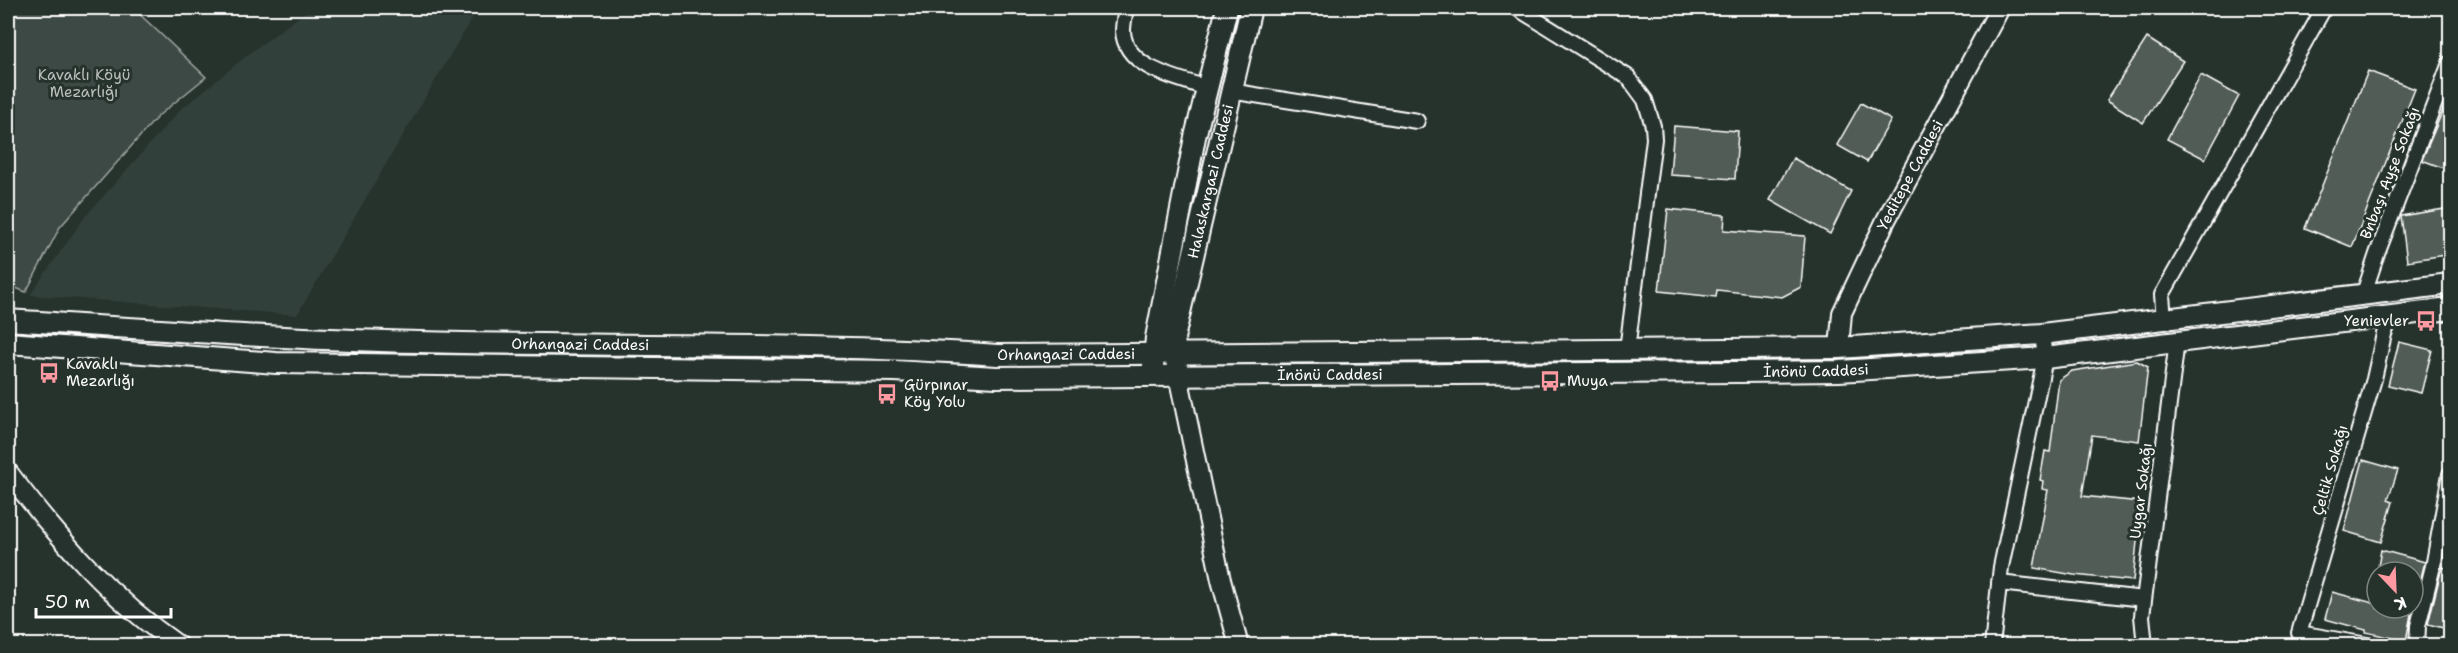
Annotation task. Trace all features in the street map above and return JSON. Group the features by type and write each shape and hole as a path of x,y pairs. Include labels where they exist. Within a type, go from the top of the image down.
{"main road":[{"path":"1153,376 1153,354 1195,137 1227,8"},
{"name":"Halaskargazi Caddesi","path":"1178,375 1174,338 1251,8"},
{"path":"1207,88 1230,92"},
{"name":"Orhangazi Caddesi","path":"8,320 257,336 462,343 900,348 998,355 1839,348 2042,334 2451,284"},
{"path":"2390,291 2391,316"},
{"name":"İnönü Caddesi","path":"1153,376 1839,371 2045,358 2451,309"},
{"path":"252,362 257,336"},
{"path":"462,343 463,366"},
{"name":"Orhangazi Caddesi","path":"8,344 252,362 895,371 996,377 1153,376"},
{"path":"1918,344 1918,366"},
{"path":"726,369 731,346"},
{"path":"814,370 818,347"},
{"path":"895,371 900,348"},
{"path":"1739,372 1740,349"},
{"path":"1460,350 1461,374"},
{"path":"1625,372 1627,350"},
{"path":"996,377 998,355"}],"street":[{"path":"1126,8 1123,32 1137,60 1152,68 1207,88"},
{"path":"1517,8 1628,76 1645,100 1650,113 1654,139 1627,350"},
{"name":"Yeditepe Caddesi","path":"1839,348 1842,313 1886,220 2000,8"},
{"path":"2164,319 2162,295 2324,8"},
{"name":"Bnbaşı Ayşe Sokağı","path":"2363,296 2451,63"},
{"path":"1230,92 1417,121"},
{"name":"Çeltik Sokağı","path":"2336,643 2299,633 2391,316"},
{"path":"1992,645 1999,583 2045,358 2042,334"},
{"name":"Uygar Sokağı","path":"2145,645 2142,616 2176,341"},
{"path":"1178,375 1236,640"},
{"path":"8,472 36,509 120,600 148,624 179,645"},
{"path":"2417,645 2418,626 2434,562 2451,474"},
{"path":"1999,583 2145,599"},
{"path":"2336,643 2373,645"}],"shaded area":[{"path":"311,8 478,8 297,315 30,295 84,218 179,111 255,49"}],"green space":[{"name":"Kavaklı Köyü Mezarlığı","path":"17,8 133,8 206,77 158,116 60,227 26,292 8,285 8,15"}],"building":[{"path":"2147,38 2183,61 2143,123 2107,100"},
{"path":"2368,71 2415,89 2352,247 2305,228"},
{"path":"2201,75 2239,96 2205,159 2167,139"},
{"path":"2451,91 2451,171 2422,160"},
{"path":"1861,103 1891,120 1867,162 1837,145"},
{"path":"1674,126 1738,131 1735,179 1670,175"},
{"path":"1793,158 1851,191 1830,234 1770,200"},
{"path":"2451,208 2451,254 2407,261 2401,216"},
{"path":"1668,209 1725,215 1724,230 1805,236 1801,287 1782,297 1717,290 1716,297 1659,291"},
{"path":"2399,342 2432,350 2421,393 2388,385"},
{"path":"2137,361 2148,367 2139,441 2092,435 2082,496 2141,502 2133,581 2034,568 2048,490 2042,489 2043,481 2040,480 2045,451 2050,452 2059,380 2072,371"},
{"path":"2363,460 2398,470 2388,500 2393,502 2381,542 2344,531"},
{"path":"2381,550 2418,560 2379,560"},
{"path":"2442,567 2451,569 2451,630 2428,624"},
{"path":"2332,592 2365,601 2365,620 2410,620 2406,641 2325,619"}],"place":[{"name":"Yenievler","path":"2426,321"},
{"name":"Kavaklı Mezarlığı","path":"49,373"},
{"name":"Muya","path":"1550,381"},
{"name":"Gürpınar Köy Yolu","path":"887,394"}]}
